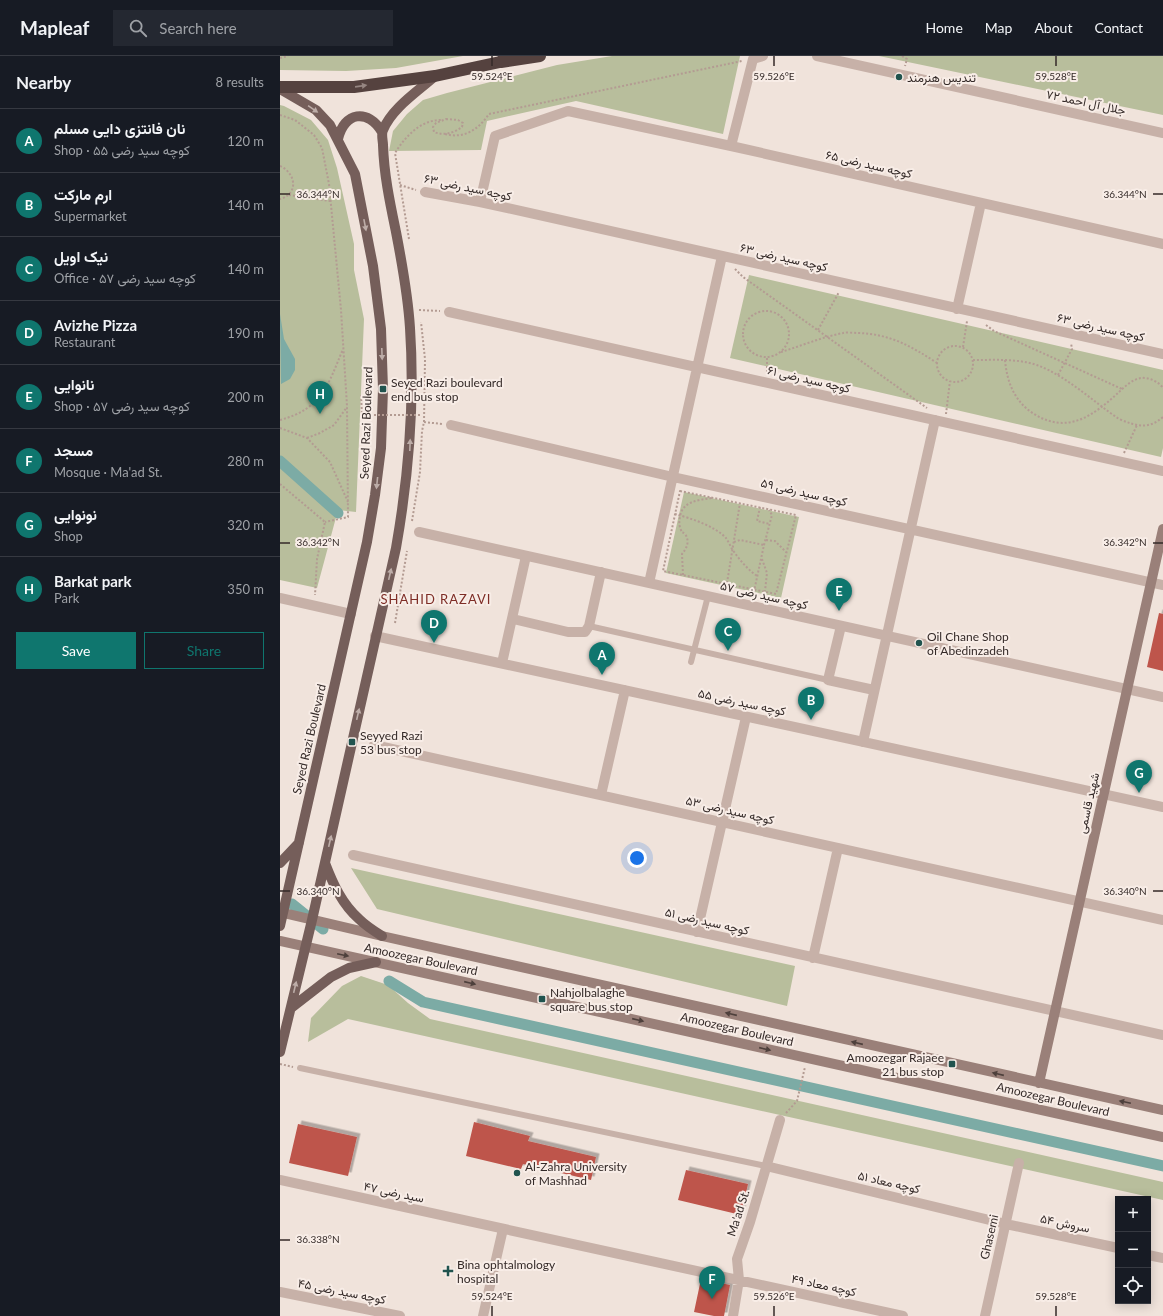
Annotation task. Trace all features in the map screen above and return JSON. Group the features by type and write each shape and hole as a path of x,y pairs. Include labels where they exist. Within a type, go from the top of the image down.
{"highway":[{"path":"280,88 354,87 435,76 504,59 540,56"}],"main road":[{"path":"382,132 390,118 399,108 435,76"},
{"name":"Seyed Razi Boulevard","path":"280,88 316,110 330,125 356,174 373,266 381,329 382,359 381,448 376,495 351,614 280,926"},
{"path":"280,1052 325,864 396,548 410,450 412,388 410,327 401,261 384,170 382,132 377,122 368,117 357,116 347,120 340,129 338,139"},
{"name":"شهید قاسمی","path":"1039,1083 1163,529"},
{"path":"280,863 299,843"},
{"path":"325,864 335,888 345,904 359,919 382,936"},
{"name":"Amoozegar Boulevard","path":"282,913 1163,1110"},
{"name":"Amoozegar Boulevard","path":"280,941 1163,1137"},
{"path":"291,1008 330,977 349,968 376,962"}],"street":[{"path":"731,146 753,59 763,56"},
{"name":"جلال آل احمد ۷۲","path":"816,56 1163,133"},
{"name":"کوچه سید رضی ۶۵","path":"480,202 495,136 568,111 731,146 1163,244"},
{"name":"کوچه سید رضی ۶۳","path":"425,192 480,202 1163,354"},
{"path":"957,309 981,203"},
{"path":"649,583 722,256"},
{"name":"کوچه سید رضی ۶۱","path":"449,312 1163,471"},
{"path":"863,742 911,529 940,421"},
{"name":"کوچه سید رضی ۵۹","path":"451,426 1163,585"},
{"name":"کوچه سید رضی ۵۷","path":"419,532 1163,697"},
{"path":"502,664 526,556"},
{"path":"513,619 568,632 585,632 589,626 601,572"},
{"path":"280,598 351,614"},
{"path":"841,626 828,680 874,690"},
{"name":"کوچه سید رضی ۵۵","path":"376,636 1163,808"},
{"path":"601,795 625,690"},
{"path":"697,932 746,717"},
{"name":"کوچه سید رضی ۵۳","path":"374,745 1163,920"},
{"path":"813,958 838,848"},
{"name":"کوچه سید رضی ۵۱","path":"353,855 1163,1035"},
{"name":"Ma'ad St.","path":"733,1316 739,1280 737,1259 750,1222 780,1120"},
{"name":"Ghasemi","path":"985,1316 1019,1164"},
{"name":"کوچه معاد ۵۱","path":"766,1166 1006,1224"},
{"name":"سید رضی ۴۷","path":"280,1180 739,1280"},
{"name":"سروش ۵۴","path":"1006,1224 1115,1247"},
{"path":"483,1316 503,1229"},
{"path":"1151,1256 1163,1258"},
{"name":"کوچه معاد ۴۹","path":"739,1280 903,1316"},
{"name":"کوچه سید رضی ۴۵","path":"280,1292 400,1316"}],"lane":[{"path":"691,662 708,596"},
{"path":"589,626 828,680"},
{"path":"300,1068 766,1166"}],"path":[{"path":"280,58 288,56"},
{"path":"445,134 458,130 462,127 463,122 451,118 441,120 433,126 434,132 452,136 470,132 480,126 489,114 753,59"},
{"path":"280,114 295,120 314,135 322,148 329,184 347,406 348,517 325,522"},
{"path":"280,166 286,168 293,178 292,190 288,195 280,199"},
{"name":"کوچه سید رضی ۶۳","path":"400,185 425,192"},
{"path":"288,195 330,201"},
{"path":"722,256 743,277 928,408"},
{"path":"818,330 844,284"},
{"path":"419,310 449,312"},
{"path":"781,352 789,339 787,323 775,312 768,310 752,315 746,321 742,336 748,349 760,357 768,358 781,352 844,333 879,334 895,339 912,347 937,363"},
{"path":"962,347 968,311"},
{"path":"984,323 994,331 1122,389"},
{"path":"1058,375 1072,349 1070,334"},
{"path":"957,346 962,347 967,351 973,360 973,366 968,377 957,382 945,379 940,374 938,369 937,363 942,352 946,348 957,346"},
{"path":"280,420 295,417 313,405 327,385 343,348"},
{"path":"768,358 768,383"},
{"path":"973,360 1005,360 1026,362 1043,367 1058,375 1119,418 1137,425 1147,426 1156,423 1163,417"},
{"path":"1005,360 1006,375 1011,388 1019,401 1029,411 1039,417 1051,421 1064,423 1077,421 1090,416 1122,389 1141,378 1152,380 1161,384 1163,388"},
{"path":"940,421 950,381"},
{"path":"361,395 362,415 422,415"},
{"path":"307,438 334,425 347,406"},
{"path":"424,422 451,426"},
{"path":"1120,461 1137,425"},
{"path":"280,428 307,438 330,462 348,503"},
{"path":"280,484 325,522"},
{"path":"680,491 713,498 796,515 776,594 663,571 680,491"},
{"path":"727,584 742,492"},
{"path":"751,606 772,515 762,496"},
{"path":"684,575 682,554 687,548 688,542 685,535 681,531 679,523 680,515 687,504 713,498"},
{"path":"760,507 757,521 770,524"},
{"path":"665,511 695,520 726,538 733,550 750,571 757,576"},
{"path":"315,606 317,559 325,522"},
{"path":"734,542 740,540 764,545"},
{"path":"766,540 775,541 786,552"},
{"path":"761,558 767,573 765,592"},
{"path":"280,1064 300,1068"},
{"path":"780,1120 797,1101 805,1068"}],"green space":[{"path":"280,56 463,56 396,68 346,71 280,70"},
{"path":"612,56 740,56 723,134 576,101 487,121 481,150 389,151 393,131 407,114 423,100 557,65"},
{"path":"879,56 1163,56 1163,115"},
{"path":"280,105 311,120 328,140 337,168 354,244 354,270 364,319 356,512 338,510 317,588 280,580"},
{"path":"749,275 1163,370 1163,448 1161,457 730,358"},
{"path":"684,492 799,517 781,598 666,573"},
{"path":"351,868 795,966 787,1006 377,909"},
{"path":"361,976 388,985 408,1003 430,1019 1163,1182 1163,1200 1151,1197 1151,1196 1145,1196 348,1019 308,1042 311,1018 342,986"}],"water":[{"path":"280,314 284,339 295,359 295,370 290,379 281,384"}],"building":[{"path":"1159,613 1163,614 1163,671 1147,667"},
{"path":"474,1122 530,1136 528,1141 596,1157 591,1180 523,1164 521,1169 466,1156"},
{"path":"298,1124 357,1137 348,1176 289,1163"},
{"path":"686,1170 748,1184 741,1215 678,1200"},
{"path":"701,1279 730,1285 724,1316 714,1316 694,1312"}],"waterway":[{"path":"280,461 338,513"},
{"path":"292,904 323,929"},
{"path":"389,981 423,1002 1163,1166"}],"place":[{"name":"تندیس هنرمند","path":"899,77"},
{"name":"Seyed Razi boulevard end bus stop","path":"383,389"},
{"name":"Barkat park","path":"320,414"},
{"name":"نانوایی","path":"839,611"},
{"name":"Avizhe Pizza","path":"434,643"},
{"name":"Oil Chane Shop of Abedinzadeh","path":"919,643"},
{"name":"نیک اویل","path":"728,651"},
{"name":"نان فانتزی دایی مسلم","path":"602,675"},
{"name":"ارم مارکت","path":"811,720"},
{"name":"Seyyed Razi 53 bus stop","path":"352,742"},
{"name":"نونوایی","path":"1139,793"},
{"name":"Nahjolbalaghe square bus stop","path":"542,999"},
{"name":"Amoozegar Rajaee 21 bus stop","path":"952,1064"},
{"name":"Al-Zahra University of Mashhad","path":"517,1173"},
{"name":"Bina ophtalmology hospital","path":"448,1271"},
{"name":"مسجد","path":"712,1299"}],"district":[{"name":"SHAHID RAZAVI","path":"436,599"}]}
